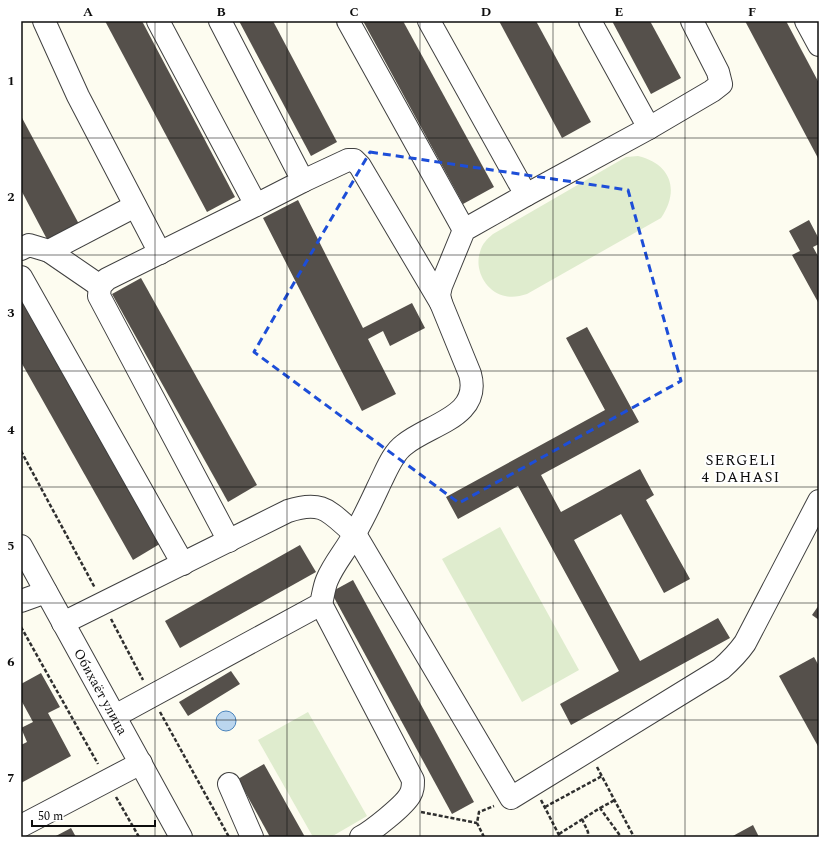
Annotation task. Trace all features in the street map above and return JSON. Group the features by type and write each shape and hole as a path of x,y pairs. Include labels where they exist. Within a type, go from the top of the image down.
{"street":[{"path":"44,21 78,96 160,253"},
{"path":"158,21 256,206"},
{"path":"220,21 303,181"},
{"path":"348,21 464,230"},
{"path":"429,21 526,195"},
{"path":"590,21 649,128"},
{"path":"441,304 439,295 441,286 464,230 649,128 712,91 721,84 718,72 692,21"},
{"path":"806,21 819,45"},
{"path":"229,541 99,296 100,286 107,279 256,206 303,181 348,160 354,160 360,166 441,304 470,374 472,386 468,404 456,414 404,445 390,462 355,534 339,556 327,581 321,604 413,780 413,787 407,800 370,832 360,837"},
{"path":"30,244 136,206"},
{"path":"30,244 100,286"},
{"path":"21,277 183,564"},
{"path":"63,623 288,511 315,506 325,509 355,534 511,798 721,669 737,655 745,643 819,501"},
{"name":"Обихаёт улица","path":"21,546 181,837"},
{"path":"21,600 46,592"},
{"path":"115,716 321,604"},
{"path":"21,826 141,763"},
{"path":"229,784 252,837"}],"path":[{"path":"21,451 229,837"},
{"path":"21,627 139,837"},
{"path":"589,750 634,837"},
{"path":"545,807 602,776"},
{"path":"533,785 560,835 582,819 615,800"},
{"path":"484,837 477,823 479,812 511,798"},
{"path":"407,800 412,807 419,812 477,823"},
{"path":"600,808 621,837"},
{"path":"582,819 588,832 588,837"}],"highlighted area":[{"path":"370,152 628,190 681,381 459,503 254,352"}],"green space":[{"path":"638,156 658,165 665,172 669,180 671,188 670,198 667,208 661,218 527,294 508,297 498,294 487,285 480,273 479,259 482,247 493,234 626,157"},
{"path":"500,527 579,670 522,702 442,559"},
{"path":"308,712 367,816 331,837 313,837 258,740"}],"water":[{"path":"226,711 233,714 236,721 233,728 226,731 219,728 216,721 219,714"}],"building":[{"path":"105,21 142,21 235,197 207,212"},
{"path":"239,21 273,21 337,142 311,156"},
{"path":"363,21 403,21 494,187 463,204"},
{"path":"499,21 536,21 591,122 562,138"},
{"path":"612,21 650,21 681,78 651,94"},
{"path":"745,21 786,21 819,83 819,160"},
{"path":"21,116 80,226 49,243 21,190"},
{"path":"298,200 363,328 412,303 425,328 390,346 383,331 368,339 396,394 362,411 263,218"},
{"path":"809,220 819,239 819,244 813,247 819,258 819,304 792,255 800,251 789,231"},
{"path":"141,278 257,485 228,502 112,294"},
{"path":"21,291 163,542 133,560 21,362"},
{"path":"587,327 639,422 541,475 561,512 640,469 654,495 646,500 690,579 664,593 621,514 574,540 640,661 718,618 730,638 571,725 560,704 619,671 518,486 458,519 446,497 605,410 566,338"},
{"path":"300,545 316,572 180,648 165,621"},
{"path":"353,580 474,802 452,814 331,592"},
{"path":"819,605 819,620 812,615"},
{"path":"814,657 819,666 819,748 779,676"},
{"path":"231,671 240,684 188,716 179,702"},
{"path":"41,673 60,707 48,713 71,756 21,783 21,745 27,742 21,728 33,722 21,700 21,684"},
{"path":"264,764 305,837 270,837 238,779"},
{"path":"753,825 759,837 731,837"},
{"path":"71,828 76,837 54,837"}],"district":[{"name":"SERGELI 4 DAHASI","path":"741,468"}]}
